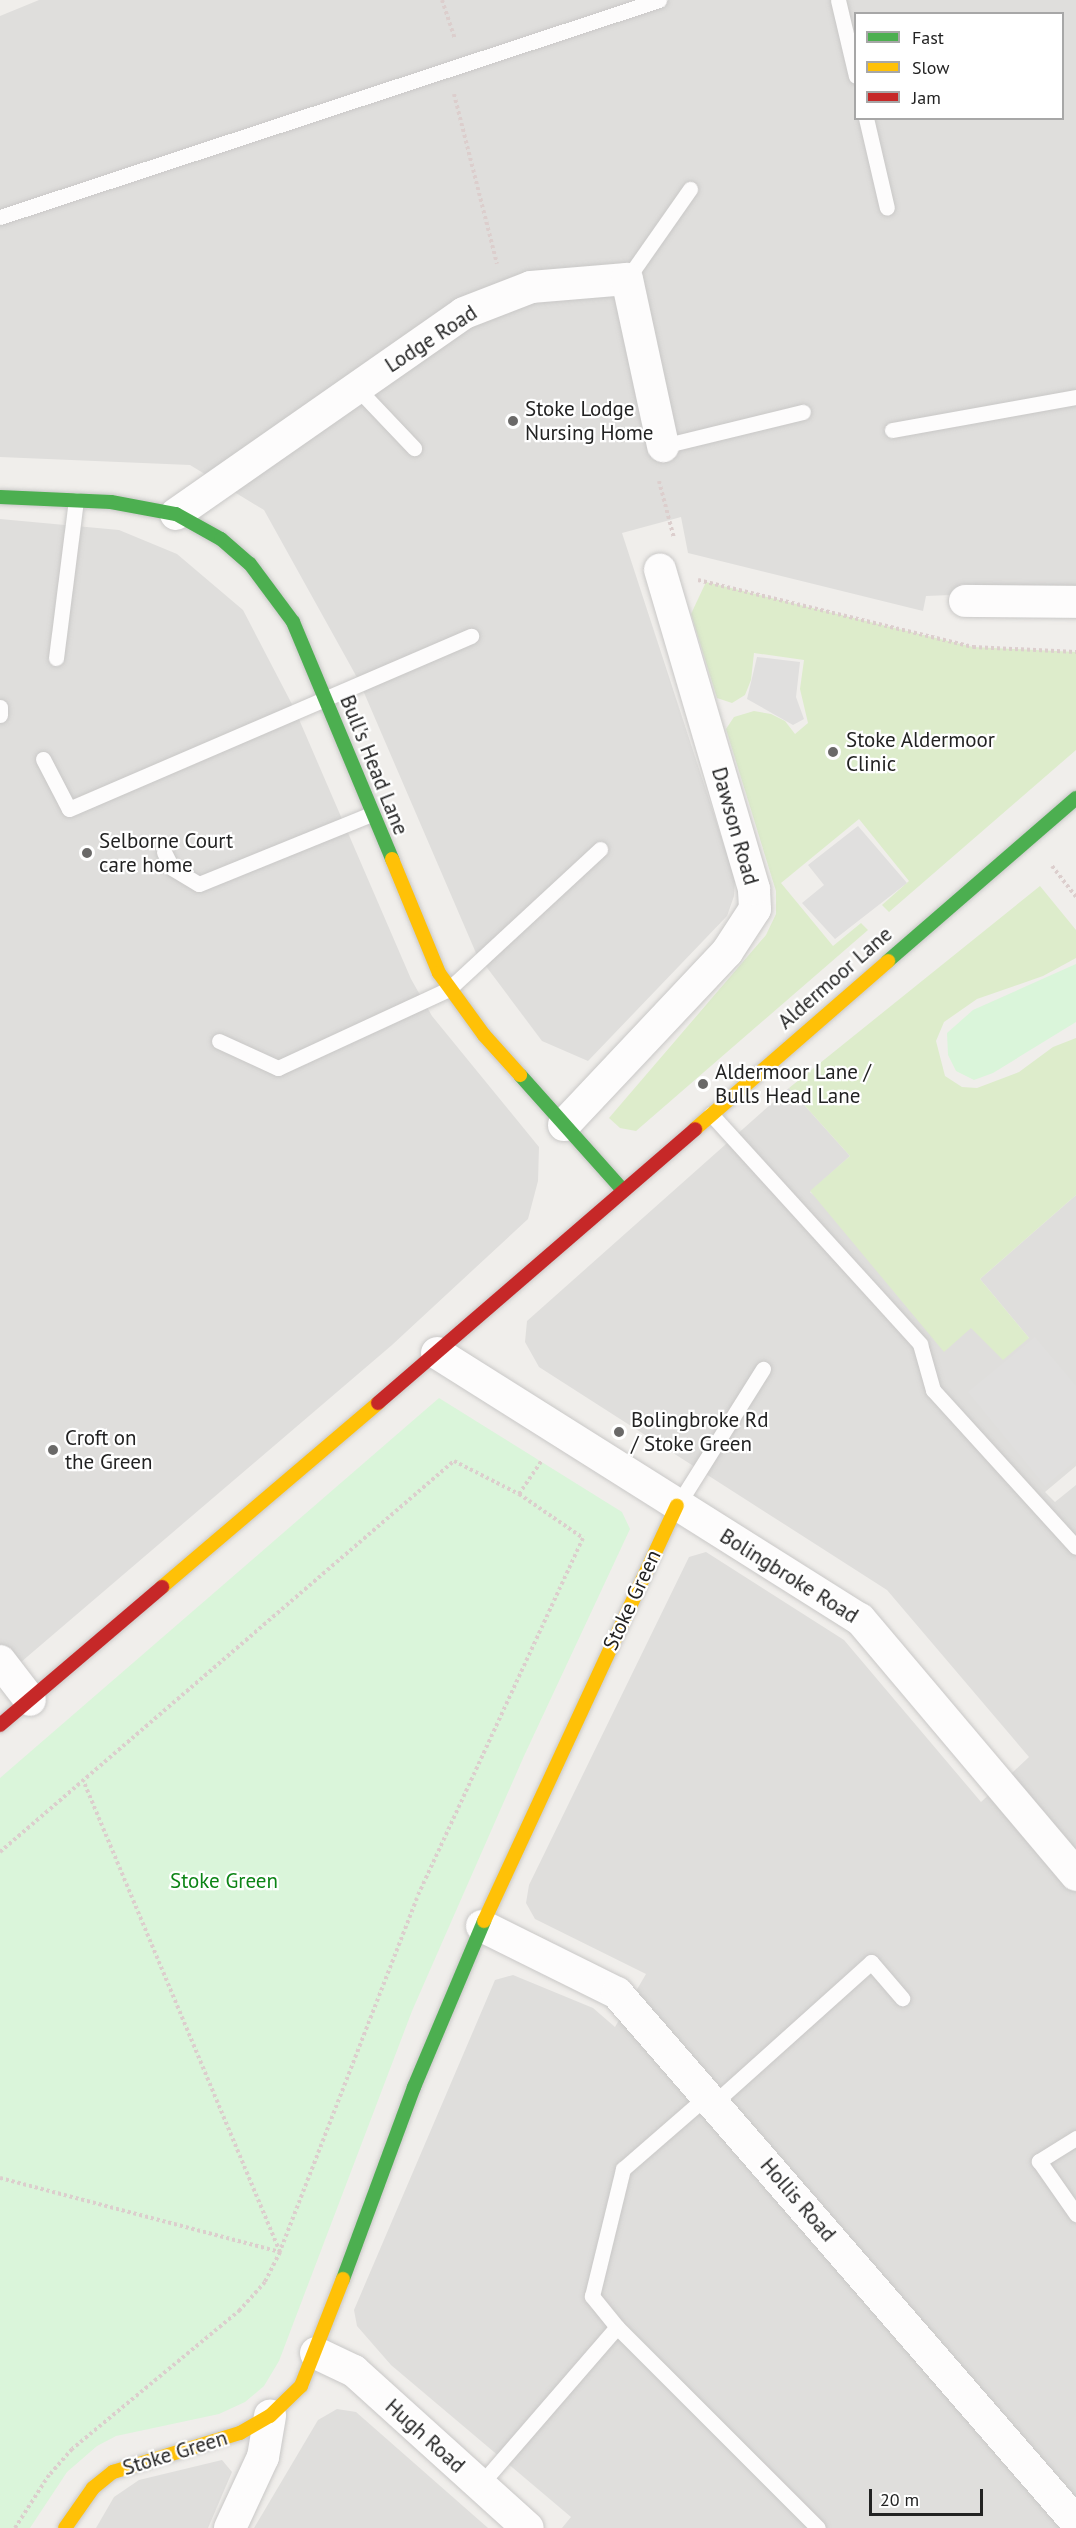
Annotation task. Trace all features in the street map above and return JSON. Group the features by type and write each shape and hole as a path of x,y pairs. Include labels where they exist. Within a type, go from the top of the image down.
{"street":[{"name":"Lodge Road","path":"176,514 464,313 531,287 627,279"},
{"path":"627,279 663,446"},
{"name":"Bull's Head Lane","path":"0,497 111,502 176,514 221,539 274,592 293,622 371,814 449,989 478,1028 623,1190"},
{"name":"Dawson Road","path":"564,1125 727,952 755,909 754,889 660,570"},
{"path":"965,601 1076,602"},
{"name":"Aldermoor Lane","path":"623,1190 1076,798"},
{"path":"0,1725 437,1353 623,1190"},
{"name":"Bolingbroke Road","path":"437,1353 676,1506 860,1619 1076,1875"},
{"name":"Stoke Green","path":"65,2528 93,2488 113,2472 240,2433 270,2416 301,2386 316,2354 377,2181 528,1818 676,1506"},
{"path":"0,1661 30,1700"},
{"name":"Hollis Road","path":"482,1926 617,1993 1076,2522"},
{"name":"Hugh Road","path":"316,2354 354,2371 528,2528"},
{"path":"230,2528 263,2457 270,2416"}],"lane":[{"path":"838,0 854,72"},
{"path":"0,217 649,2"},
{"path":"866,120 886,208"},
{"path":"627,279 690,189"},
{"path":"357,388 414,448"},
{"path":"892,430 1076,397"},
{"path":"663,446 803,412"},
{"path":"56,658 76,500"},
{"path":"43,759 69,809 471,636"},
{"path":"0,707 0,715"},
{"path":"164,852 172,868 199,884 371,814"},
{"path":"219,1041 278,1068 449,989 600,849"},
{"path":"711,1114 920,1344 933,1390 1076,1547"},
{"path":"676,1506 763,1369"},
{"path":"818,2528 617,2326 592,2296 623,2169 711,2100 871,1962 902,1998"},
{"path":"1076,2138 1039,2161 1076,2214"},
{"path":"480,2485 617,2326"}],"path":[{"path":"442,0 464,64"},
{"path":"447,69 505,297"},
{"path":"663,446 657,474 675,542 660,570 973,647 1076,652"},
{"path":"0,1852 454,1461 519,1494 583,1538 417,1898 280,2252 266,2282 240,2310 72,2449 49,2475 15,2528"},
{"path":"83,1780 280,2252"},
{"path":"0,2178 280,2252"}],"shaded area":[{"path":"39,0 1076,0 1076,590 926,596 923,611 688,553 681,517 622,533 735,879 734,896 727,916 588,1061 542,1041 476,953 359,681 264,510 190,465 0,457 0,16"},
{"path":"0,519 119,530 177,554 243,610 295,710 411,979 432,1016 539,1147 538,1181 528,1219 392,1345 0,1680"},
{"path":"757,657 800,662 796,697 804,719 793,725 747,699"},
{"path":"858,826 907,883 835,939 802,903 824,885 808,865"},
{"path":"789,1088 850,1156 810,1192 971,1328 1029,1338 980,1279 1076,1195 1076,1466 1045,1492 1055,1502 1076,1485 1076,2528 562,2528 571,2517 391,2365 357,2326 354,2310 495,1980 513,1975 593,2008 615,2027 646,1974 535,1919 526,1903 529,1885 689,1557 706,1552 844,1640 981,1802 1029,1757 887,1590 539,1367 525,1342 527,1321"},
{"path":"1035,1337 1076,1386 1076,1460 1045,1486 968,1392"},
{"path":"337,2409 356,2412 488,2528 254,2528 318,2420"},
{"path":"222,2460 232,2472 208,2528 96,2528 114,2497 139,2480"}],"green space":[{"path":"706,582 973,647 1076,652 1076,750 889,912 882,905 909,881 859,819 781,883 833,946 861,923 868,930 636,1131 620,1128 609,1118 766,935 776,914 776,891 726,729 734,717 754,711 771,714 785,721 795,734 808,723 800,689 804,660 754,653 751,680 745,695 732,703 717,698 691,614"},
{"path":"1040,886 1076,930 1076,958 1043,976 977,999 944,1022 936,1041 945,1076 962,1087 977,1088 1019,1072 1053,1047 1076,1038 1076,1195 980,1279 1029,1338 1003,1360 971,1328 944,1352 810,1191 850,1156 789,1088"},
{"path":"1076,964 1076,1022 993,1073 974,1080 956,1071 948,1055 947,1033 973,1010"},
{"name":"Stoke Green","path":"439,1398 622,1512 630,1529 524,1756 412,2011 279,2361 264,2386 245,2402 219,2414 116,2436 97,2446 67,2472 30,2528 0,2528 0,1778"}],"traffic: fast":[{"path":"0,497 111,502 176,514 221,539 250,564 293,622 392,859"},
{"path":"888,961 1076,798"},
{"path":"520,1075 623,1190"},
{"path":"343,2279 414,2087 484,1921"}],"traffic: slow":[{"path":"392,859 439,973 484,1035 520,1075"},
{"path":"695,1129 888,961"},
{"path":"162,1587 378,1403"},
{"path":"484,1921 677,1506"},
{"path":"65,2528 93,2488 113,2472 240,2433 270,2416 301,2386 343,2279"}],"traffic: jam":[{"path":"378,1403 695,1129"},
{"path":"0,1725 162,1587"}],"place":[{"name":"Stoke Lodge Nursing Home","path":"513,421"},
{"name":"Stoke Aldermoor Clinic","path":"833,752"},
{"name":"Selborne Court care home","path":"87,853"},
{"name":"Aldermoor Lane / Bulls Head Lane","path":"703,1084"},
{"name":"Bolingbroke Rd / Stoke Green","path":"619,1432"},
{"name":"Croft on the Green","path":"53,1450"}]}
